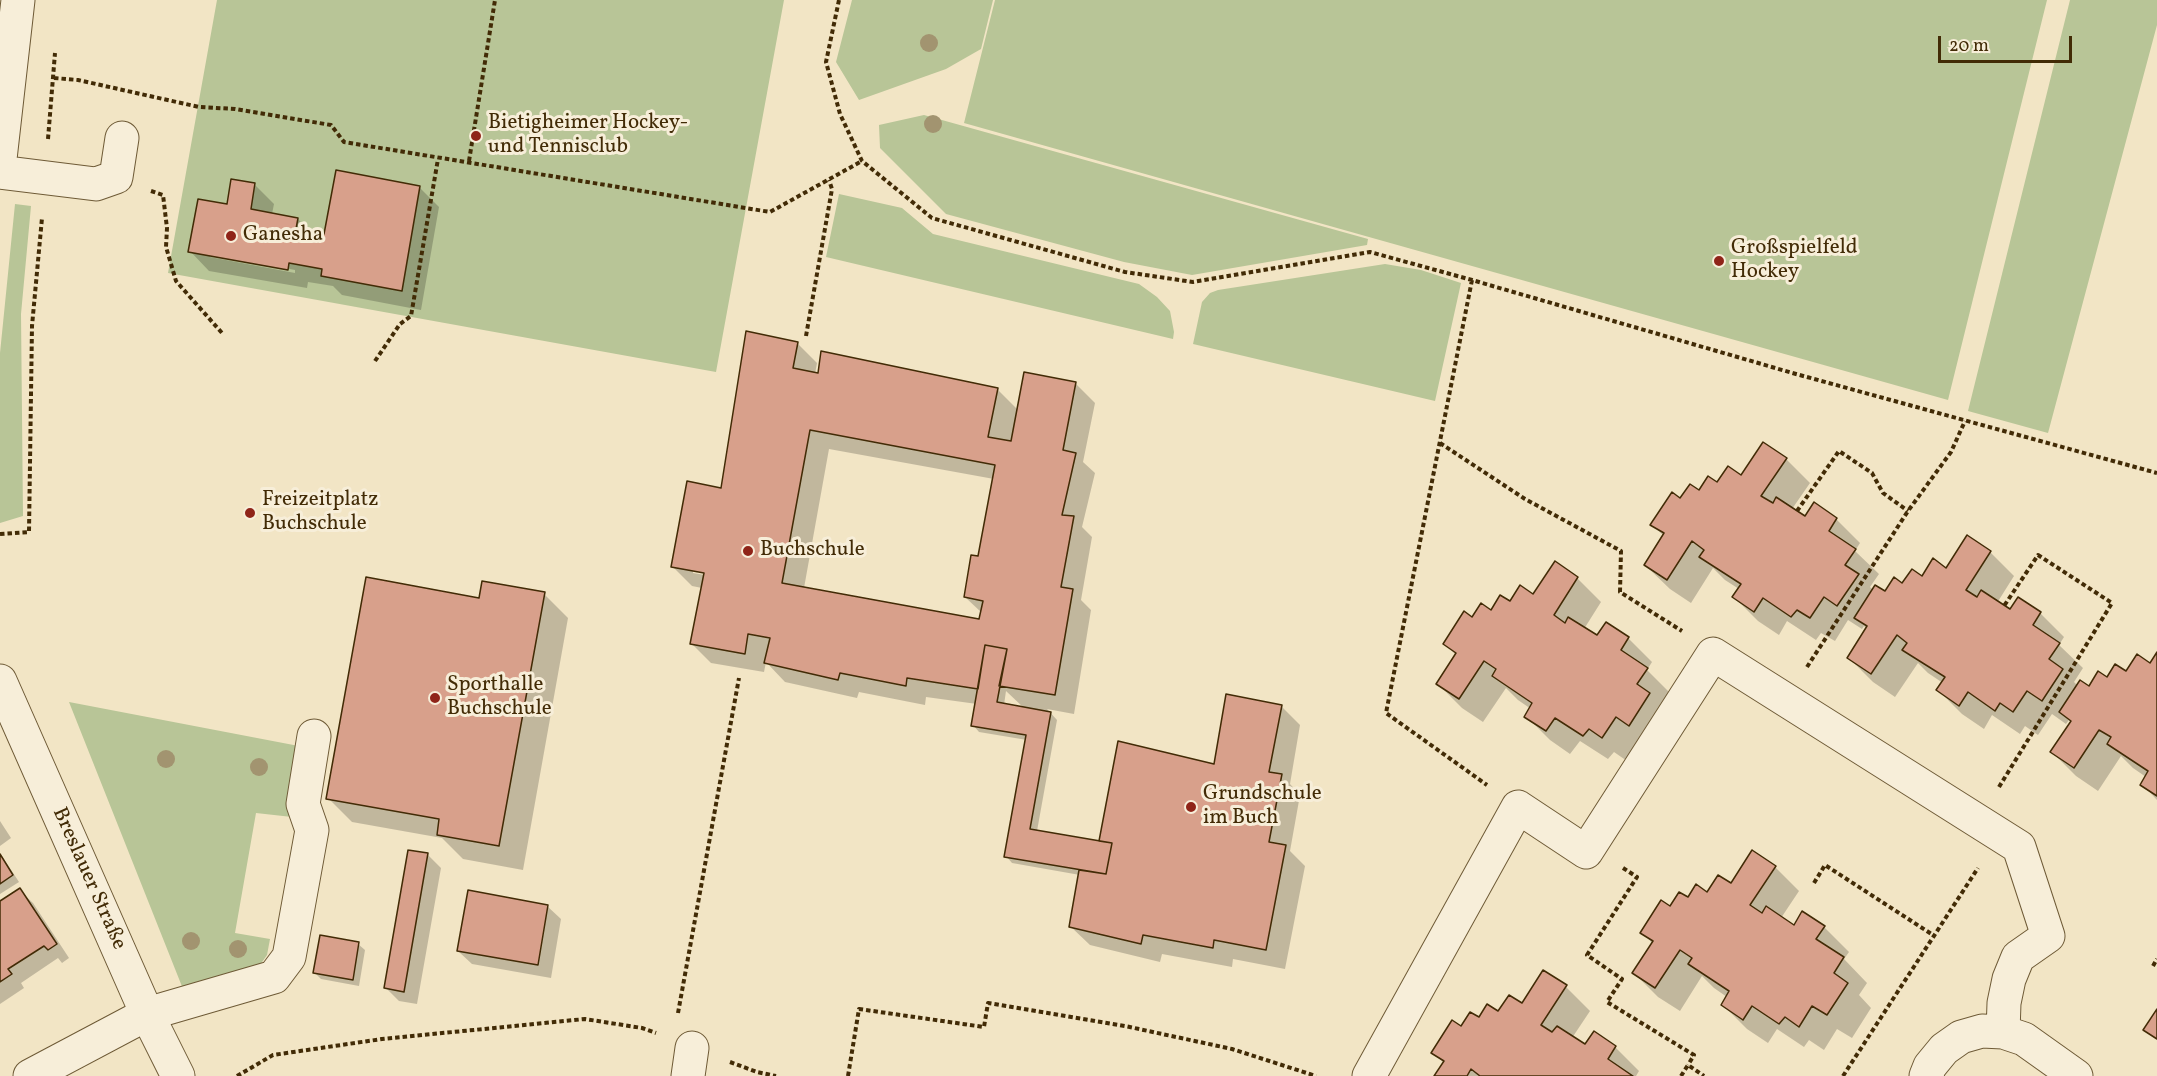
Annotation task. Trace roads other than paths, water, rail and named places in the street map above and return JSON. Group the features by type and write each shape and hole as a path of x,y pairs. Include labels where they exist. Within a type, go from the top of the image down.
{"street":[{"path":"0,159 5,65 18,0"},
{"path":"0,172 96,184 116,177 122,138"},
{"path":"1369,1076 1518,807 1586,852 1713,654 2019,848 2048,936 2018,957 2009,979 2003,1032"},
{"name":"Breslauer Straße","path":"0,681 147,1014 178,1076"},
{"path":"30,1076 147,1014 274,977 289,957 312,830 303,804 314,736"},
{"path":"1926,1076 1930,1066 1944,1049 1961,1037 1982,1031 2003,1032 2024,1039 2076,1076"}],"place":[{"name":"Bietigheimer Hockey- und Tennisclub","path":"476,136"},
{"name":"Ganesha","path":"231,236"},
{"name":"Großspielfeld Hockey","path":"1719,261"},
{"name":"Freizeitplatz Buchschule","path":"250,513"},
{"name":"Buchschule","path":"748,551"},
{"name":"Sporthalle Buchschule","path":"435,698"},
{"name":"Grundschule im Buch","path":"1191,807"}]}
